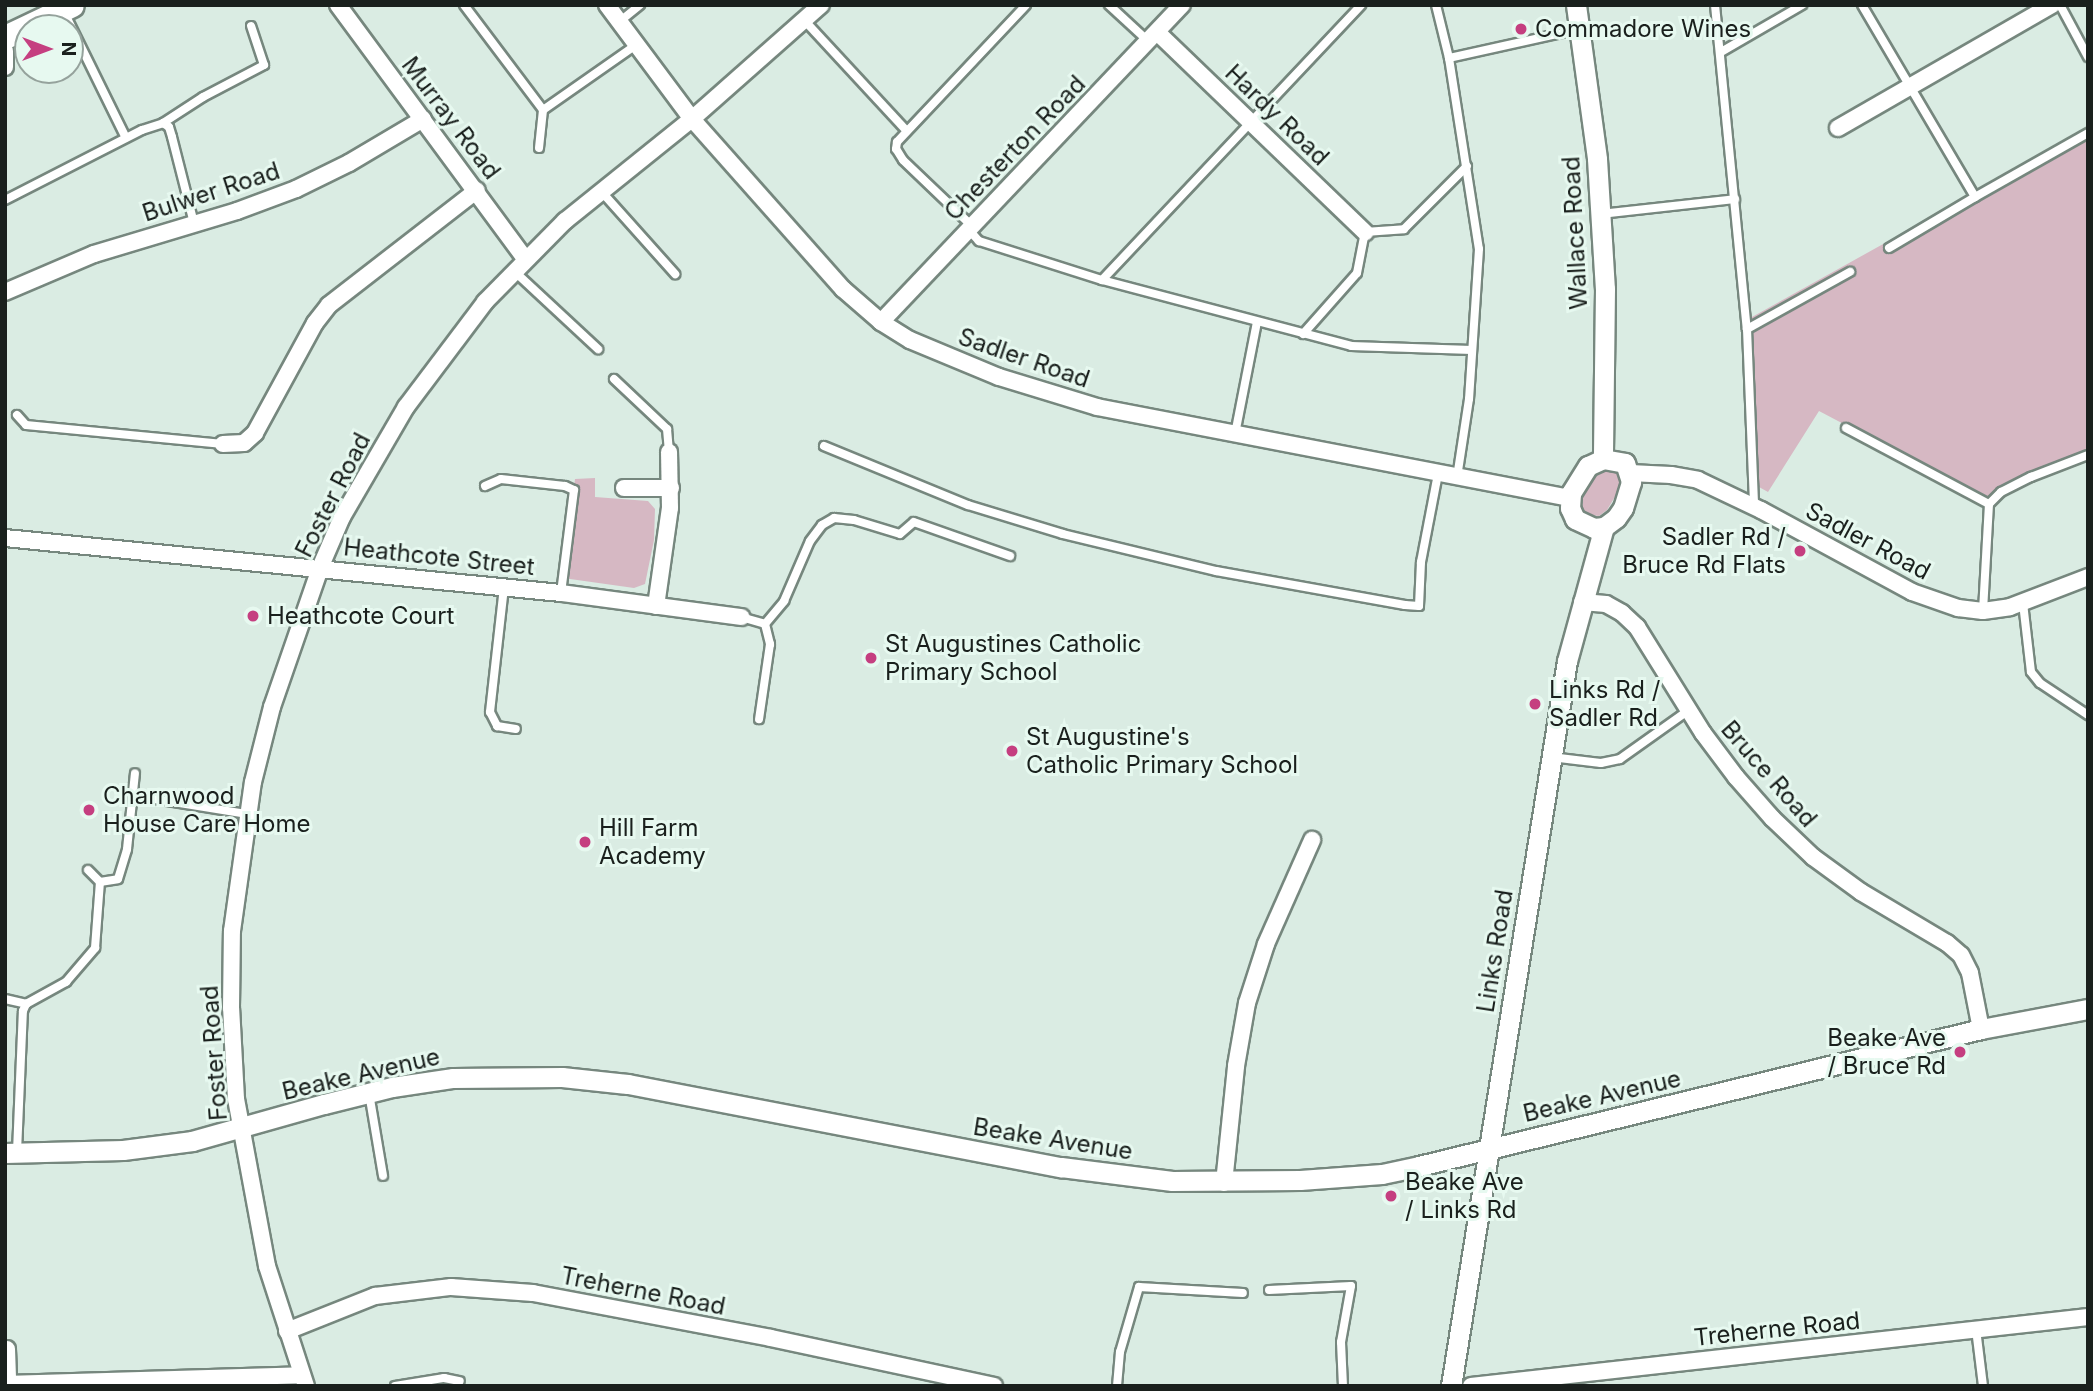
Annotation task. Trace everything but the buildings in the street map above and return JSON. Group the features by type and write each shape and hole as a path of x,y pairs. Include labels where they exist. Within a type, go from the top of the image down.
{"main road":[{"path":"5,37 67,8"}],"street":[{"name":"Murray Road","path":"338,5 477,190 520,265"},
{"name":"Sadler Road","path":"607,5 692,119 843,289 881,322 909,340 999,377 1097,407 1570,498"},
{"name":"Chesterton Road","path":"881,322 1182,5"},
{"name":"Wallace Road","path":"1576,5 1597,159 1605,289 1603,459"},
{"path":"1838,128 2052,5"},
{"name":"Foster Road","path":"7,1349 7,1384 304,1381 287,1331 259,1229 242,1128 233,1057 232,944 247,814 272,707 320,568 342,517 406,407 485,302 600,190 692,119 809,13"},
{"name":"Hardy Road","path":"1152,37 1252,123 1365,232"},
{"path":"5,51 5,67"},
{"name":"Bulwer Road","path":"5,292 94,254 237,211 296,189 349,163 423,119"},
{"path":"223,444 244,443 255,433 315,323 330,305 477,190"},
{"path":"656,606 671,488 669,452"},
{"path":"1603,459 1625,463 1630,473 1630,482 1623,508 1604,527 1594,528 1581,524 1572,513 1570,498 1582,473 1603,459"},
{"name":"Sadler Road","path":"1630,473 1671,475 1698,480 1912,592 1948,606 1983,611 2023,603 2088,577"},
{"path":"624,488 671,488"},
{"name":"Links Road","path":"1451,1386 1567,661 1604,527"},
{"name":"Heathcote Street","path":"5,538 561,593 741,617"},
{"name":"Bruce Road","path":"1582,602 1606,604 1622,613 1637,627 1689,710 1736,777 1772,818 1813,857 1861,892 1947,943 1961,956 1970,973 1981,1029"},
{"path":"1224,1183 1236,1066 1247,1003 1277,918 1312,840"},
{"name":"Beake Avenue","path":"11,1153 123,1150 192,1141 369,1093 453,1078 562,1077 628,1084 1061,1167 1172,1181 1224,1183 1381,1174 1981,1029 2088,1009"},
{"name":"Treherne Road","path":"287,1331 375,1296 451,1287 533,1293 771,1338 945,1381 993,1386"},
{"name":"Treherne Road","path":"1471,1386 2088,1317"}],"lane":[{"path":"464,5 543,110 540,148"},
{"path":"619,22 640,5"},
{"path":"1026,5 897,142 896,149 903,160 970,228 979,241 1102,280 1351,346 1472,350"},
{"path":"1109,5 1152,37"},
{"path":"1102,280 1361,5"},
{"path":"1436,5 1449,58 1479,249 1469,399 1457,477"},
{"path":"1715,5 1747,329 1754,507"},
{"path":"1721,52 1802,5"},
{"path":"1862,5 1975,197"},
{"path":"2060,5 2088,57"},
{"path":"67,8 126,138"},
{"path":"809,13 906,130"},
{"path":"5,200 126,138 163,123 203,97 264,65 251,26"},
{"path":"1449,58 1580,29"},
{"path":"543,110 636,45"},
{"path":"163,123 169,127 172,136 194,223"},
{"path":"1889,248 2088,133"},
{"path":"1303,334 1357,273 1365,232 1404,229 1467,166"},
{"path":"600,190 674,274"},
{"path":"1600,214 1735,199"},
{"path":"520,265 598,349"},
{"path":"1747,329 1850,272"},
{"path":"1235,434 1256,322"},
{"path":"614,379 667,429 669,452"},
{"path":"17,415 26,425 223,444"},
{"path":"1846,428 1989,504"},
{"path":"824,446 968,505 1063,534 1216,571 1405,606 1419,606 1421,562 1438,474"},
{"path":"1983,611 1989,504 2001,492 2031,477 2088,456"},
{"path":"485,486 501,479 565,486 574,491 561,593"},
{"path":"765,624 784,601 810,541 822,524 834,518 854,520 900,534 914,522 1010,556"},
{"path":"504,587 490,712 497,726 516,729"},
{"path":"2023,603 2031,671 2040,683 2088,715"},
{"path":"741,617 765,624"},
{"path":"760,719 770,644 765,624"},
{"path":"1550,757 1601,763 1620,759 1689,710"},
{"path":"100,882 118,879 127,849 135,773"},
{"path":"148,798 247,814"},
{"path":"5,999 26,1004 56,990 91,955 96,940 100,882 88,870"},
{"path":"11,1153 26,1004"},
{"path":"369,1093 383,1176"},
{"path":"1269,1290 1351,1286 1342,1342 1343,1386"},
{"path":"1117,1386 1121,1352 1139,1287 1243,1293"},
{"path":"1976,1329 1983,1386"},
{"path":"395,1386 444,1378 460,1381"}],"shaded area":[{"path":"2088,130 2088,458 1984,498 1819,411 1768,492 1750,482 1743,322"},
{"path":"1610,468 1619,473 1622,485 1607,510 1599,516 1589,515 1582,508 1583,495 1596,476"},
{"path":"595,478 595,497 648,501 655,509 654,540 645,584 634,588 563,578 575,479"}],"place":[{"name":"Commadore Wines","path":"1521,29"},
{"name":"Sadler Rd / Bruce Rd Flats","path":"1800,551"},
{"name":"Heathcote Court","path":"253,616"},
{"name":"St Augustines Catholic Primary School","path":"871,658"},
{"name":"Links Rd / Sadler Rd","path":"1535,704"},
{"name":"St Augustine's Catholic Primary School","path":"1012,751"},
{"name":"Charnwood House Care Home","path":"89,810"},
{"name":"Hill Farm Academy","path":"585,842"},
{"name":"Beake Ave / Bruce Rd","path":"1960,1052"},
{"name":"Beake Ave / Links Rd","path":"1391,1196"}]}
